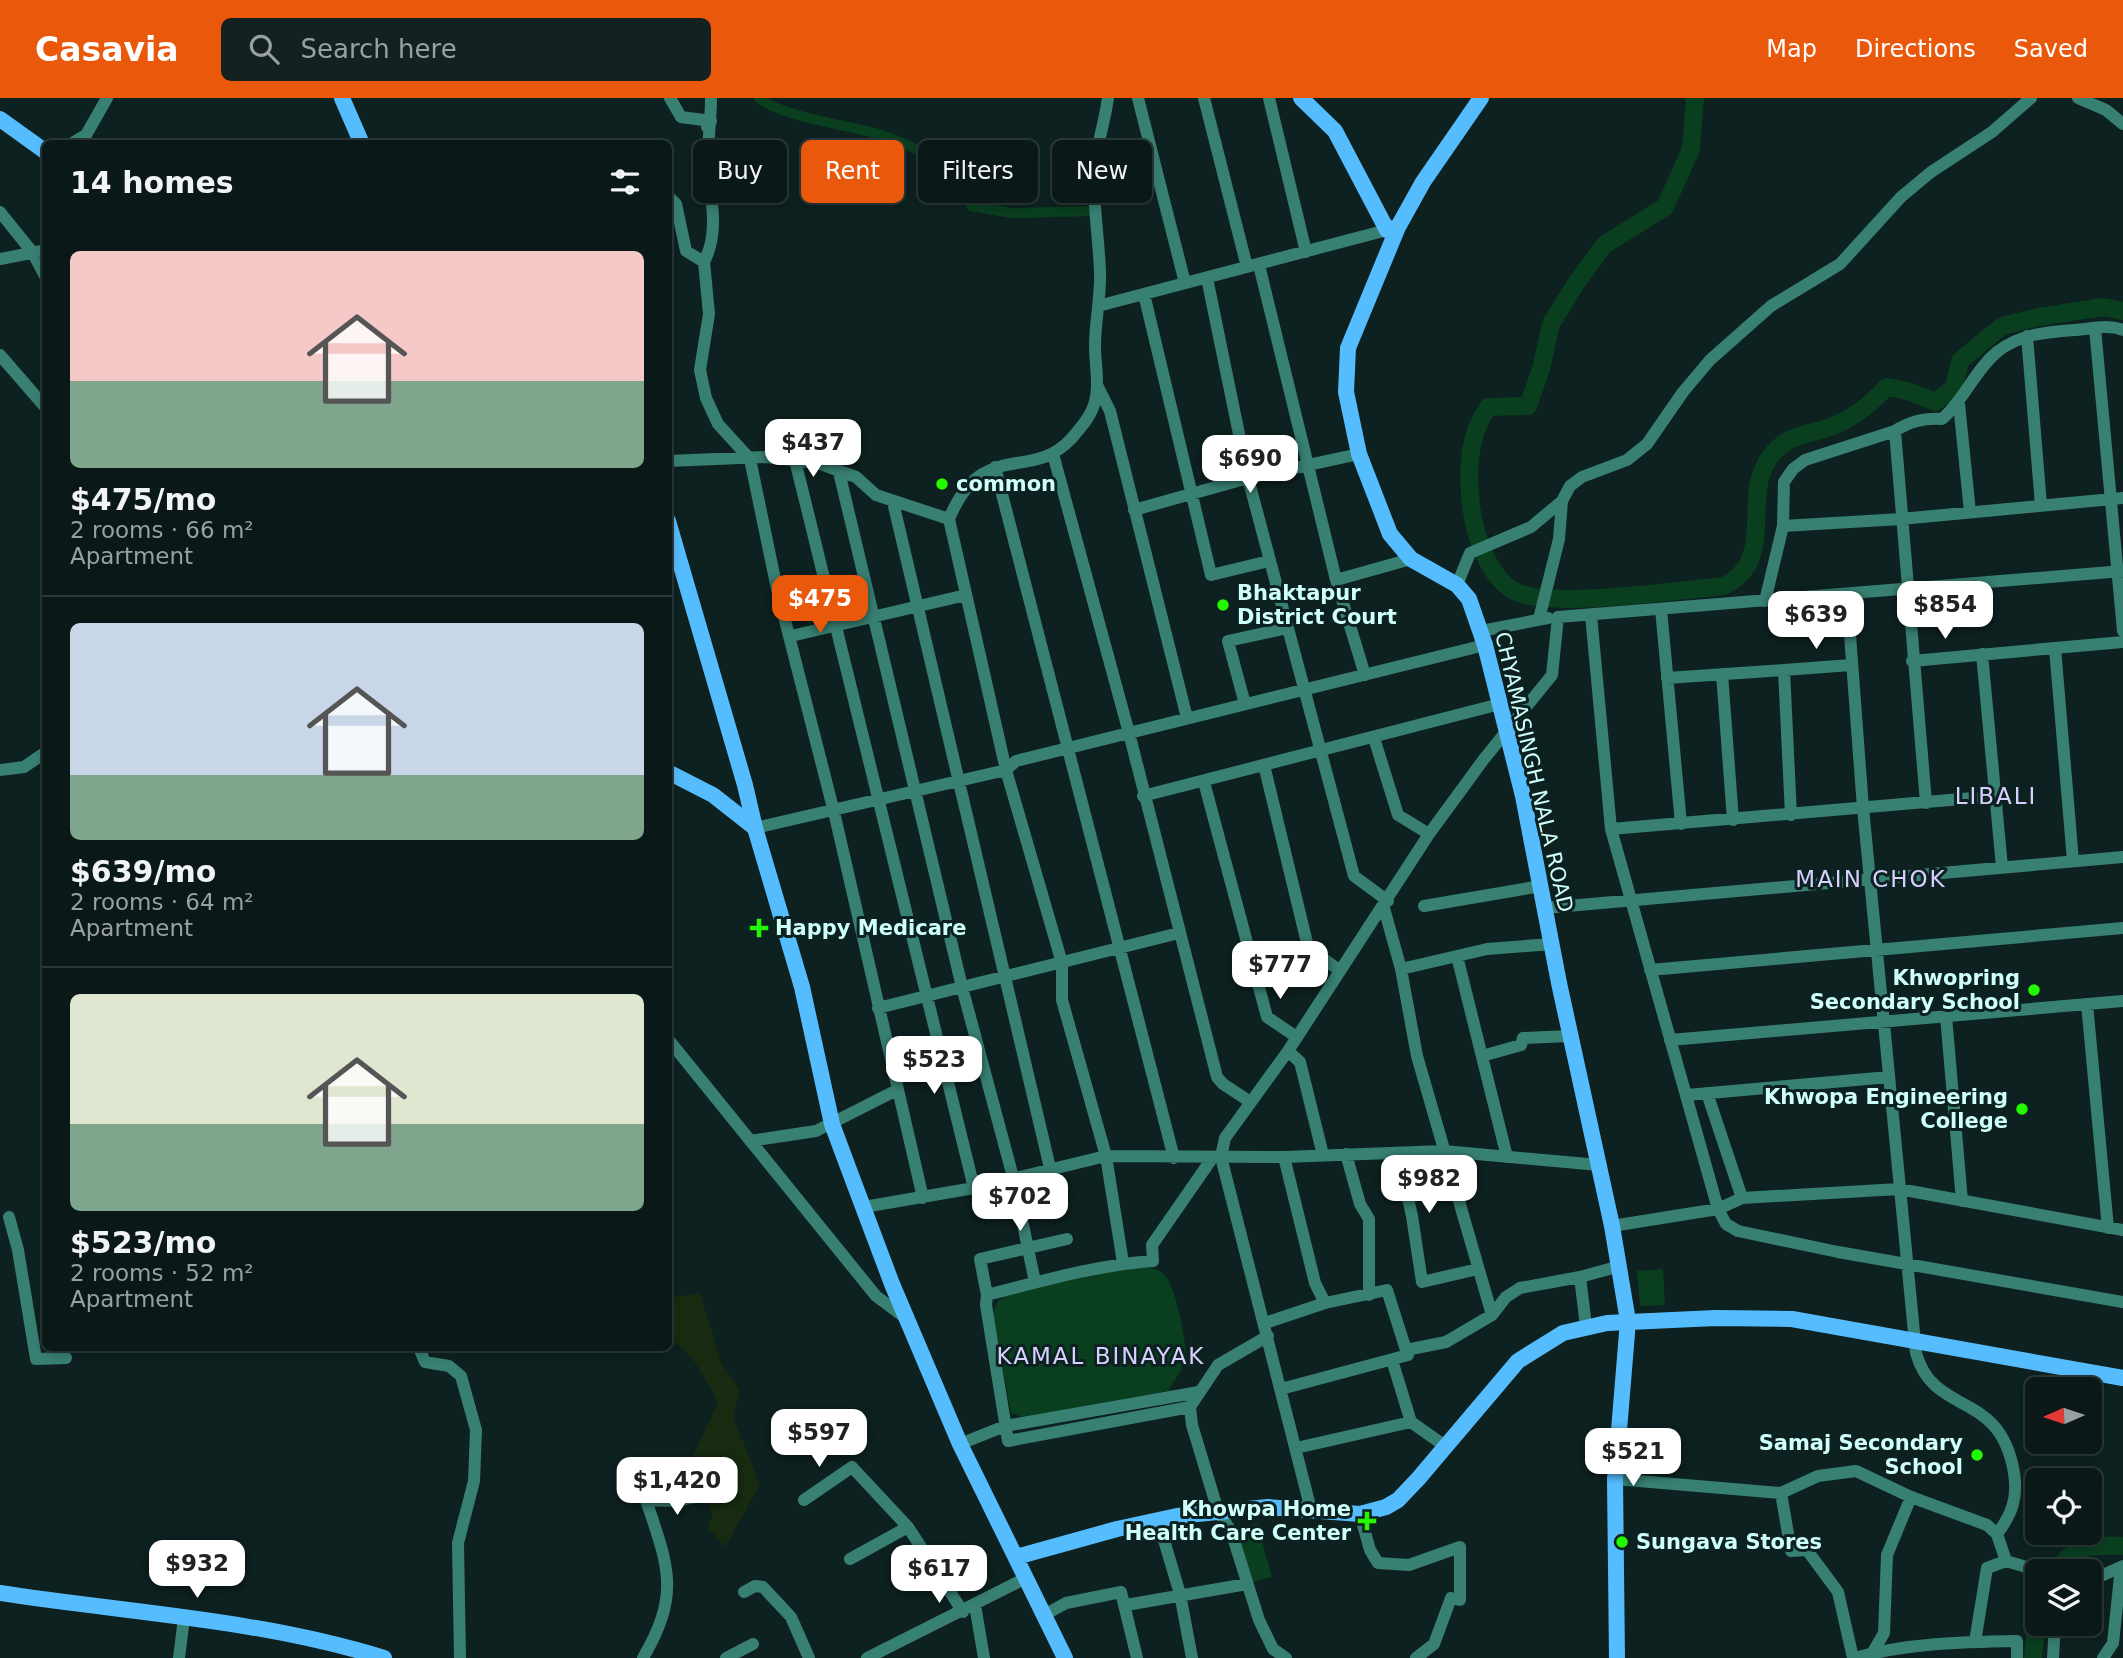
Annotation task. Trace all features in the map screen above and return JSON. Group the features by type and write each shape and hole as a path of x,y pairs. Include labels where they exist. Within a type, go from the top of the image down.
{"main road":[{"path":"342,98 360,140"},
{"path":"1301,98 1335,131 1393,229"},
{"name":"CHYAMASINGH NALA ROAD","path":"1481,98 1393,229 1348,348 1346,393 1359,454 1391,534 1411,559 1457,585 1469,599 1483,638 1508,730 1612,1226 1628,1321 1615,1479 1618,1658"},
{"path":"0,119 42,149"},
{"path":"672,535 802,987 832,1124 906,1319 960,1444 1065,1658"},
{"path":"672,774 713,795 755,828"},
{"path":"1016,1556 1158,1520 1219,1511 1268,1507 1360,1514 1376,1511 1398,1500 1518,1361 1544,1342 1586,1326 1628,1321 1793,1319 2123,1378"},
{"path":"0,1593 184,1618 218,1620 306,1636 384,1658"}],"street":[{"path":"78,140 86,135 107,98"},
{"path":"670,98 681,117 708,126"},
{"path":"710,98 708,161 714,198 712,247 704,262 709,314 700,370 706,398 718,424 750,459 774,577 834,812 923,1198"},
{"path":"1108,98 1096,149 1094,182 1100,273 1095,346 1098,387 1091,413 1070,440 1053,454 995,467 979,474 955,504 950,519 1006,770 1062,963 1062,1000 1106,1156 1123,1263"},
{"path":"1138,98 1185,283"},
{"path":"1204,98 1310,464 1336,580 1365,675"},
{"path":"1269,98 1306,252"},
{"path":"1457,585 1470,553 1494,540 1531,527 1562,501 1570,486 1582,477 1627,460 1647,444 1683,392 1710,360 1771,306 1840,264 1901,197 1931,172 1992,132 2031,98"},
{"path":"2078,98 2106,110 2123,124"},
{"path":"672,200 676,204 686,251 704,262"},
{"path":"0,212 39,252"},
{"path":"1098,306 1393,229"},
{"path":"0,259 39,252"},
{"path":"1207,278 1248,478 1354,877 1386,904 1417,1056 1492,1315"},
{"path":"1144,293 1211,575 1269,561"},
{"path":"1765,601 1783,526 1784,482 1793,469 1805,460 1895,431 1905,424 1926,418 1942,419 1959,404 1997,352 2028,336 2095,328 2115,327 2123,330"},
{"path":"2095,328 2118,498 2123,631"},
{"path":"2028,336 2041,505"},
{"path":"0,355 42,403"},
{"path":"1098,387 1110,411 1187,719"},
{"path":"1959,404 1970,512"},
{"path":"1895,431 1906,589 1926,803"},
{"path":"1053,454 1129,733 1217,1077 1249,1101"},
{"path":"1134,510 1248,478 1359,454"},
{"path":"672,461 750,459 818,463 856,477 876,495 950,519"},
{"path":"795,460 974,1188"},
{"path":"995,467 1174,1158"},
{"path":"839,472 918,793 962,987 1013,1177 1035,1282"},
{"path":"1783,526 1902,519 2118,498"},
{"path":"1540,615 1559,539 1562,501"},
{"path":"893,502 1050,1168"},
{"path":"1336,580 1411,559"},
{"path":"755,828 918,793 1006,770 1016,761 1365,675 1483,638 1540,615 1591,615 2120,571"},
{"path":"1847,594 1863,808 1914,1341 1926,1378 1950,1397 1988,1418 2005,1439 2011,1455 2016,1495 2008,1519 1997,1534"},
{"path":"791,636 965,595"},
{"path":"1661,609 1681,824"},
{"path":"1591,615 1611,829 1718,1209 1726,1224 1738,1231 1838,1252 1908,1262 2123,1303"},
{"path":"987,1295 1123,1263 1153,1261 1153,1245 1217,1157 1225,1138 1249,1101 1288,1051 1295,1036 1386,904 1429,834 1552,675 1558,617"},
{"path":"1245,704 1228,641 1287,628"},
{"path":"1912,661 2123,642"},
{"path":"2055,648 2073,861"},
{"path":"1982,654 2002,867"},
{"path":"1667,678 1851,665"},
{"path":"1784,670 1791,815"},
{"path":"1722,674 1733,820"},
{"path":"1143,796 1500,704"},
{"path":"1374,738 1398,815 1429,834"},
{"path":"0,770 2,772 24,767 42,755"},
{"path":"1264,765 1308,947 1340,971"},
{"path":"1204,782 1267,1017 1295,1036"},
{"path":"1611,829 1996,796"},
{"path":"1545,908 2123,857"},
{"path":"1424,906 1541,886"},
{"path":"1650,970 2123,928"},
{"path":"878,1008 1179,933"},
{"path":"1401,969 1487,949 1551,944"},
{"path":"1457,956 1507,1157"},
{"path":"1670,1040 2123,1001"},
{"path":"2087,1004 2108,1228"},
{"path":"1946,1016 1962,1201"},
{"path":"1482,1056 1521,1045 1523,1038 1570,1035"},
{"path":"672,1044 876,1296 906,1319"},
{"path":"1288,1051 1300,1062 1323,1155"},
{"path":"1687,1095 1889,1077"},
{"path":"750,1141 816,1131 897,1090"},
{"path":"1707,1093 1742,1198"},
{"path":"864,1207 974,1188 1106,1156 1284,1157 1398,1155 1444,1151 1599,1164"},
{"path":"1346,1154 1360,1204 1369,1219 1369,1295"},
{"path":"1398,1155 1412,1216 1422,1282 1479,1269"},
{"path":"1217,1157 1267,1329 1311,1510"},
{"path":"1284,1157 1315,1283 1325,1303"},
{"path":"1612,1226 1718,1209 1742,1198 1899,1189 2123,1230"},
{"path":"9,1217 18,1250 36,1359 66,1358"},
{"path":"1067,1239 980,1259 987,1295 986,1315 1008,1441 1190,1407"},
{"path":"1406,1350 1446,1342 1492,1315 1506,1297 1520,1288 1580,1277 1620,1266"},
{"path":"1580,1277 1586,1326"},
{"path":"1281,1389 1408,1356 1387,1290 1325,1303 1267,1329 1218,1365 1190,1407 1192,1425 1219,1511 1231,1531 1265,1636 1273,1648 1286,1658"},
{"path":"420,1351 425,1362 449,1366 461,1376 476,1430 474,1481 458,1543 460,1658"},
{"path":"1392,1360 1412,1422 1445,1446"},
{"path":"960,1444 1005,1426 1199,1392"},
{"path":"1296,1448 1412,1422"},
{"path":"804,1500 852,1467 908,1527 969,1608 984,1658"},
{"path":"1615,1479 1781,1493 1818,1476 1856,1471 1911,1497 1987,1525 1997,1534 2006,1561"},
{"path":"1781,1493 1791,1551 1807,1550 1838,1592 1854,1658 1872,1652 1975,1642 2017,1641 2017,1658"},
{"path":"643,1658 663,1618 669,1587 666,1561 646,1500 674,1501 700,1496"},
{"path":"1872,1652 1881,1640 1885,1625 1887,1555 1911,1497"},
{"path":"1360,1514 1370,1550 1378,1563 1409,1565 1460,1547 1460,1600 1451,1598 1434,1644 1416,1658"},
{"path":"1158,1520 1180,1594 1192,1658"},
{"path":"849,1559 908,1527"},
{"path":"1975,1642 1987,1568 2006,1561 2025,1566"},
{"path":"2102,1576 2122,1567"},
{"path":"2103,1658 2113,1643 2122,1567"},
{"path":"867,1658 1026,1578"},
{"path":"1126,1605 1247,1584"},
{"path":"744,1592 755,1586 763,1587 783,1606 791,1617 809,1658"},
{"path":"1044,1615 1066,1603 1121,1592 1137,1658"},
{"path":"179,1658 184,1618"},
{"path":"2053,1658 2054,1636"},
{"path":"726,1658 753,1644"}],"shaded area":[{"path":"1123,1267 1157,1270 1167,1278 1172,1287 1187,1360 1168,1391 1023,1417 1011,1413 993,1313 998,1301 1011,1294"},
{"path":"1663,1269 1665,1305 1640,1306 1637,1271"},
{"path":"700,1293 721,1362 740,1390 733,1417 760,1484 725,1547 708,1528 712,1515 693,1456 718,1403 691,1357 672,1341 672,1298"},
{"path":"1257,1523 1272,1577 1250,1583 1233,1530"}],"waterway":[{"path":"759,98 784,111 882,135 929,155 975,179 971,206 1011,213 1096,211"},
{"path":"1695,98 1691,149 1665,207 1604,245 1577,282 1551,324 1541,369 1528,406 1488,407 1476,430 1470,454 1469,479 1475,528 1490,566 1506,585 1516,592 1533,597 1585,599 1724,586 1740,574 1750,560 1762,473 1770,457 1783,443 1846,420 1868,405 1887,387 1908,391 1935,402 1954,388 1960,361 2002,326 2103,307 2123,311"},
{"path":"2067,1559 2077,1551 2093,1546 2123,1546"},
{"path":"2033,1658 2035,1636"}],"place":[{"name":"common","path":"942,484"},
{"name":"Bhaktapur District Court","path":"1223,605"},
{"name":"Happy Medicare","path":"759,928"},
{"name":"Khwopring Secondary School","path":"2034,990"},
{"name":"Khwopa Engineering College","path":"2022,1109"},
{"name":"Samaj Secondary School","path":"1977,1455"},
{"name":"Khowpa Home Health Care Center","path":"1367,1521"},
{"name":"Sungava Stores","path":"1622,1542"}],"district":[{"name":"LIBALI","path":"1996,796"},
{"name":"MAIN CHOK","path":"1871,879"},
{"name":"KAMAL BINAYAK","path":"1101,1356"}]}
